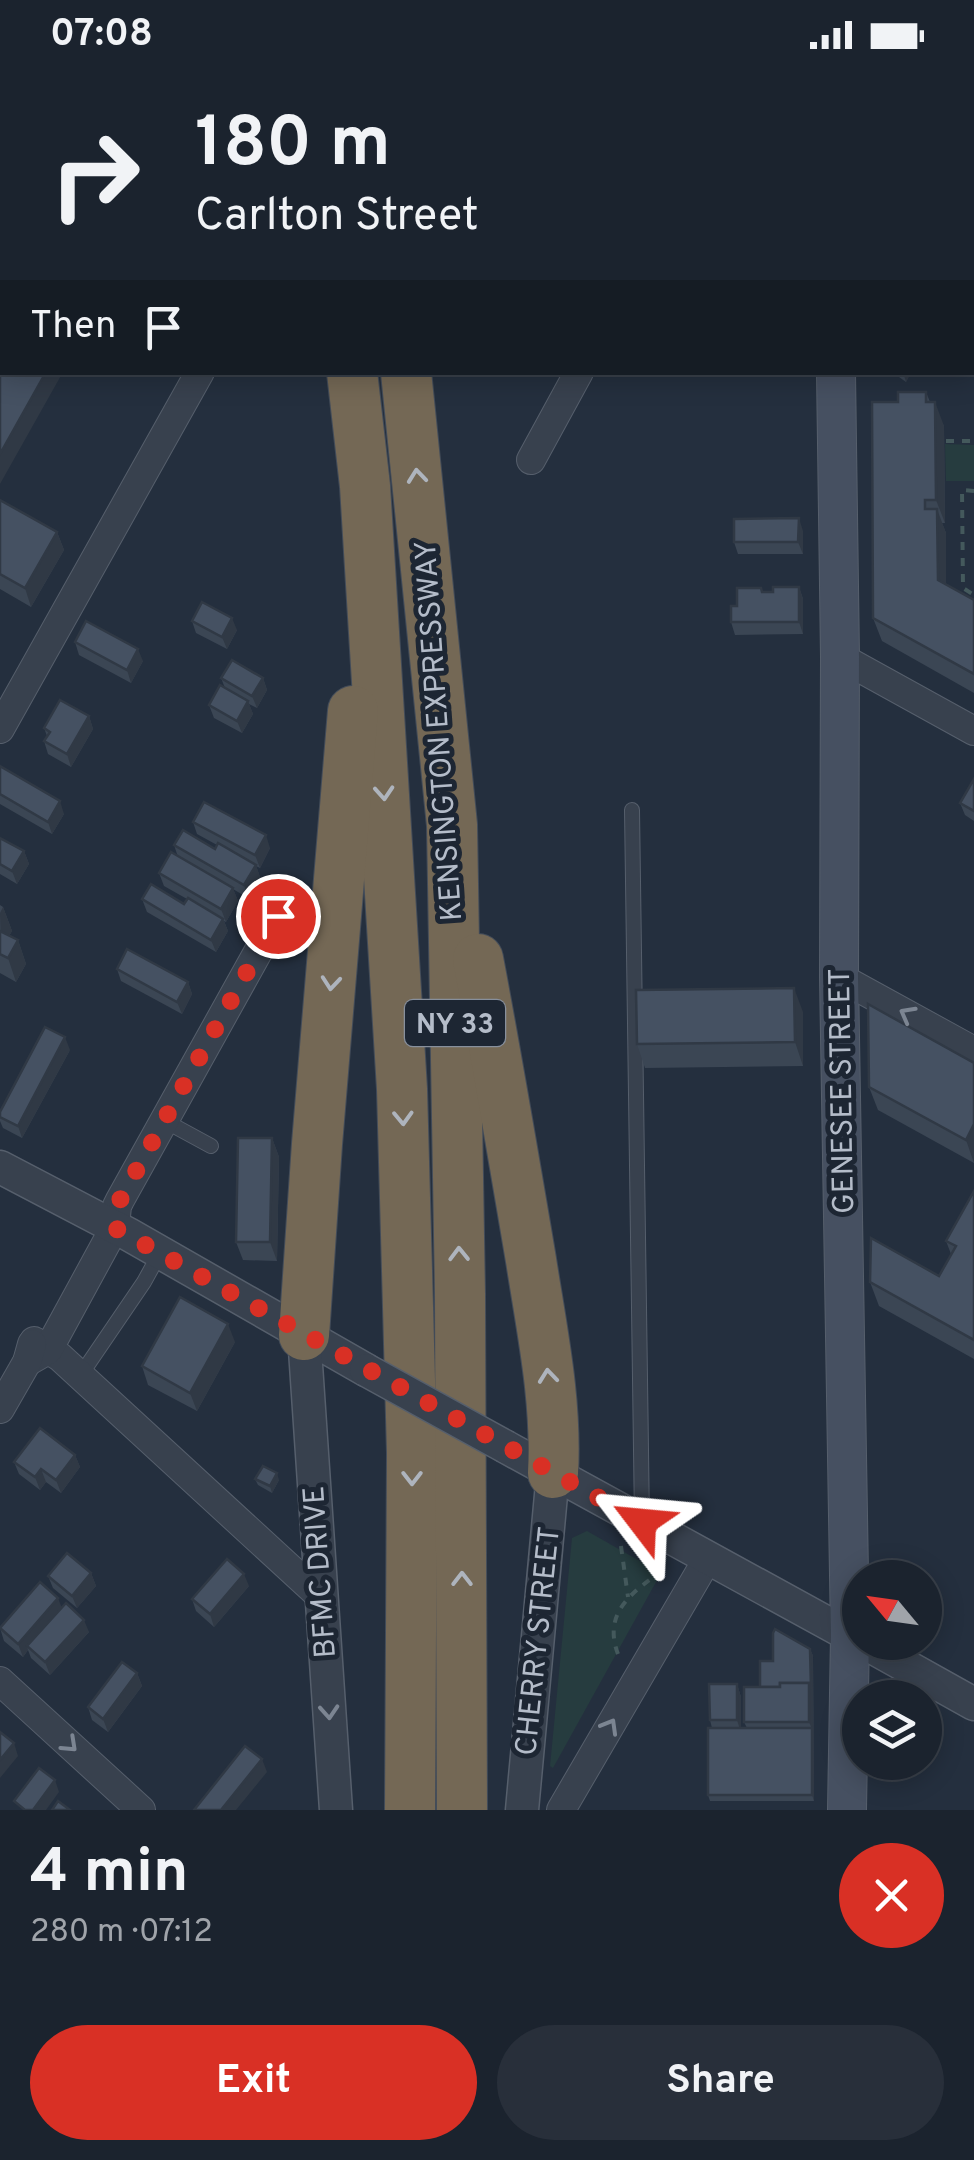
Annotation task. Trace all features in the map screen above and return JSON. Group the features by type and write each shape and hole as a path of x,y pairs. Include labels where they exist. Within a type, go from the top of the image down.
{"highway":[{"name":"KENSINGTON EXPRESSWAY","path":"352,375 364,486 403,1108 412,1454 410,1810"},
{"name":"KENSINGTON EXPRESSWAY","path":"406,375 452,825 460,1294 462,1810"},
{"path":"304,1335 359,633 364,486"},
{"path":"452,825 502,1085 547,1364 553,1473"}],"main road":[{"name":"GENESEE STREET","path":"836,375 839,977 856,1560"},
{"name":"GENESEE STREET","path":"847,1810 857,1660"}],"street":[{"path":"0,729 198,375"},
{"path":"531,460 577,375"},
{"path":"840,657 974,731"},
{"path":"0,1409 278,916"},
{"path":"839,977 974,1050"},
{"path":"0,1166 110,1218 160,1253 553,1473 631,1534 708,1558 842,1631"},
{"name":"BFMC DRIVE","path":"304,1335 336,1810"},
{"path":"36,1350 80,1376 320,1596"},
{"name":"CHERRY STREET","path":"522,1810 553,1473"},
{"path":"561,1810 708,1558"},
{"path":"894,1660 974,1704"},
{"path":"0,1681 141,1810"}],"lane":[{"path":"631,1534 632,810"},
{"path":"165,1121 211,1146"},
{"path":"80,1376 160,1253"}],"path":[{"path":"946,441 974,441"},
{"path":"974,491 962,490 963,588 974,595"},
{"path":"618,1654 615,1623 628,1597 631,1534"},
{"path":"628,1597 663,1570"}],"green space":[{"path":"945,444 974,445 974,481 946,481"},
{"path":"587,1531 661,1573 553,1768 550,1766 572,1538"}],"building":[{"path":"0,375 44,375 0,454"},
{"path":"898,392 926,392 926,402 935,402 936,500 925,500 925,509 937,509 938,580 974,600 974,674 873,618 872,402 898,402"},
{"path":"0,500 57,532 25,588 0,574"},
{"path":"799,518 798,542 734,542 734,519"},
{"path":"773,587 799,587 799,622 731,622 731,606 737,606 737,588 773,592"},
{"path":"202,602 232,618 222,637 192,621"},
{"path":"86,621 138,649 127,670 75,642"},
{"path":"232,660 263,678 252,696 221,678"},
{"path":"220,685 248,701 237,721 209,705"},
{"path":"60,700 89,716 67,754 44,741 50,732 44,728"},
{"path":"0,766 60,801 48,822 0,794"},
{"path":"974,779 974,811 960,803"},
{"path":"204,802 266,835 255,855 193,822"},
{"path":"183,830 215,849 218,843 256,865 244,885 174,845"},
{"path":"0,838 24,851 12,871 0,864"},
{"path":"171,852 233,888 221,909 159,873"},
{"path":"151,884 184,904 188,898 223,919 211,940 142,899"},
{"path":"0,931 18,940 8,958 0,954"},
{"path":"127,949 188,982 177,1002 117,969"},
{"path":"794,988 795,1042 637,1044 636,990"},
{"path":"868,1004 974,1063 974,1124 966,1140 869,1087"},
{"path":"45,1027 65,1037 18,1126 0,1117 0,1112"},
{"path":"238,1138 272,1138 270,1242 236,1242"},
{"path":"974,1191 974,1340 870,1282 871,1238 939,1276 956,1246 946,1241"},
{"path":"180,1297 228,1324 190,1393 142,1366"},
{"path":"40,1428 75,1455 56,1480 41,1469 35,1477 14,1462"},
{"path":"263,1466 277,1473 270,1486 255,1479"},
{"path":"67,1553 91,1573 72,1596 48,1576"},
{"path":"227,1559 244,1574 210,1614 192,1599"},
{"path":"40,1582 58,1598 18,1644 0,1628"},
{"path":"66,1603 84,1620 45,1662 27,1646"},
{"path":"775,1629 810,1649 811,1689 809,1683 760,1687 760,1661 773,1661"},
{"path":"122,1662 137,1673 103,1719 88,1707"},
{"path":"780,1683 809,1683 809,1722 744,1722 744,1687 780,1687"},
{"path":"709,1684 737,1684 737,1720 710,1720"},
{"path":"708,1728 812,1728 812,1795 708,1795"},
{"path":"0,1732 14,1743 0,1760"},
{"path":"245,1746 262,1759 221,1810 194,1810"},
{"path":"39,1768 55,1780 33,1810 25,1810 14,1801"},
{"path":"58,1801 70,1810 52,1810"}],"route":[{"path":"278,916 120,1200 115,1228 642,1522"}]}
